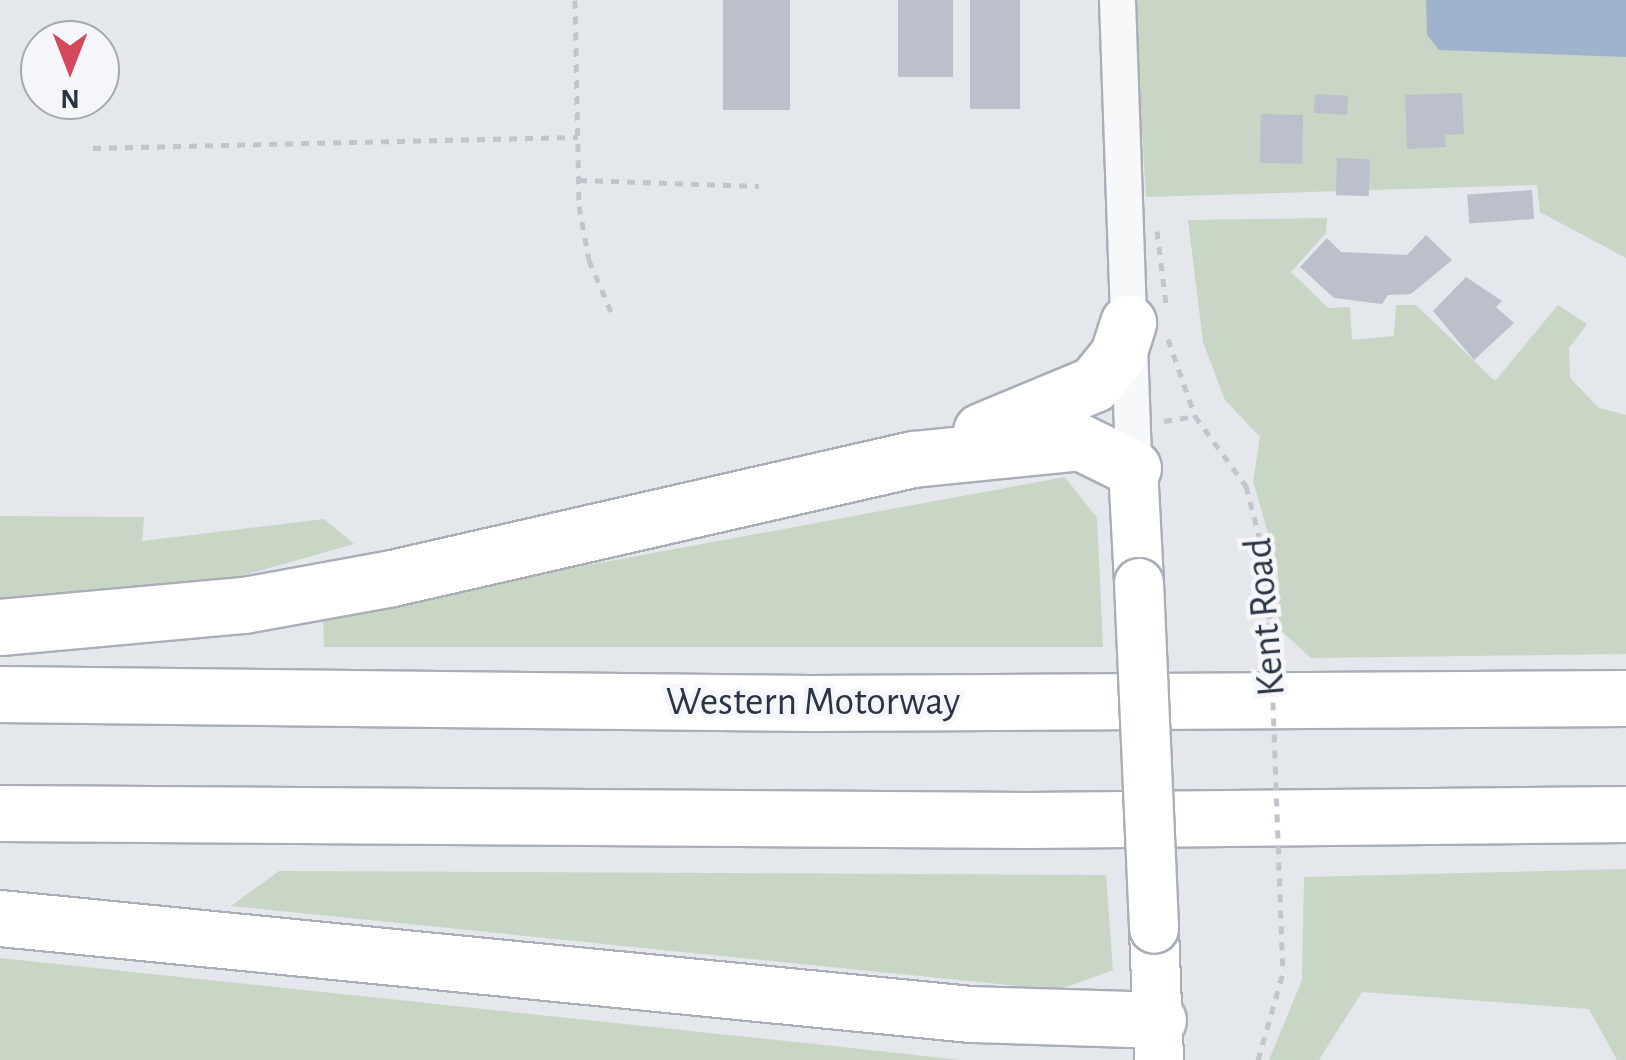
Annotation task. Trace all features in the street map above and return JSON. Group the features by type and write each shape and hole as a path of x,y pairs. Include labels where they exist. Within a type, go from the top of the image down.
{"highway":[{"path":"914,459 1094,384 1154,324"},
{"path":"0,627 244,605 392,578 914,459 1080,442 1133,468"},
{"name":"Western Motorway","path":"0,694 812,703 1626,698"},
{"path":"0,813 1007,820 1626,814"},
{"path":"0,918 971,1014 1159,1040"},
{"path":"971,1014 1042,1034 1083,1060"}],"main road":[{"path":"1133,468 1159,1040"}],"street":[{"path":"1117,0 1124,225 1154,324 1133,468"}],"path":[{"path":"575,0 579,180 589,260 611,312"},
{"path":"93,148 578,137"},
{"path":"579,180 759,186"},
{"name":"Kent Road","path":"1124,225 1153,224 1161,236 1154,324 1194,416 1246,486 1266,563 1283,973 1258,1060"}],"green space":[{"path":"1134,0 1626,0 1626,258 1540,212 1537,185 1146,197"},
{"path":"1327,218 1326,233 1291,272 1328,308 1350,307 1352,340 1394,336 1396,305 1416,305 1495,381 1558,305 1587,324 1569,348 1570,378 1599,408 1626,415 1626,654 1311,658 1279,629 1278,568 1253,481 1260,437 1225,400 1203,342 1188,220"},
{"path":"1065,477 1097,518 1103,647 324,647 323,614"},
{"path":"0,516 144,517 142,541 324,519 354,544 212,584 0,599"},
{"path":"1626,869 1626,1060 1617,1060 1589,1009 1362,992 1319,1060 1269,1060 1302,980 1304,877"},
{"path":"279,871 1106,875 1113,970 1058,990 231,906"},
{"path":"0,958 824,1045 961,1060 0,1060"}],"water":[{"path":"1426,0 1626,0 1626,57 1439,50 1427,35"}],"building":[{"path":"723,0 790,0 790,110 723,110"},
{"path":"898,0 953,0 953,77 898,77"},
{"path":"970,0 1020,0 1020,109 970,109"},
{"path":"1462,93 1464,134 1445,135 1446,147 1407,149 1405,95"},
{"path":"1315,94 1348,96 1347,115 1314,113"},
{"path":"1261,114 1303,115 1302,164 1260,163"},
{"path":"1337,158 1370,159 1369,196 1336,195"},
{"path":"1532,190 1534,219 1469,223 1467,195"},
{"path":"1426,235 1452,260 1411,294 1388,295 1382,304 1334,298 1300,267 1327,238 1341,252 1407,255"},
{"path":"1466,277 1502,301 1496,307 1514,323 1474,360 1433,311"}]}
